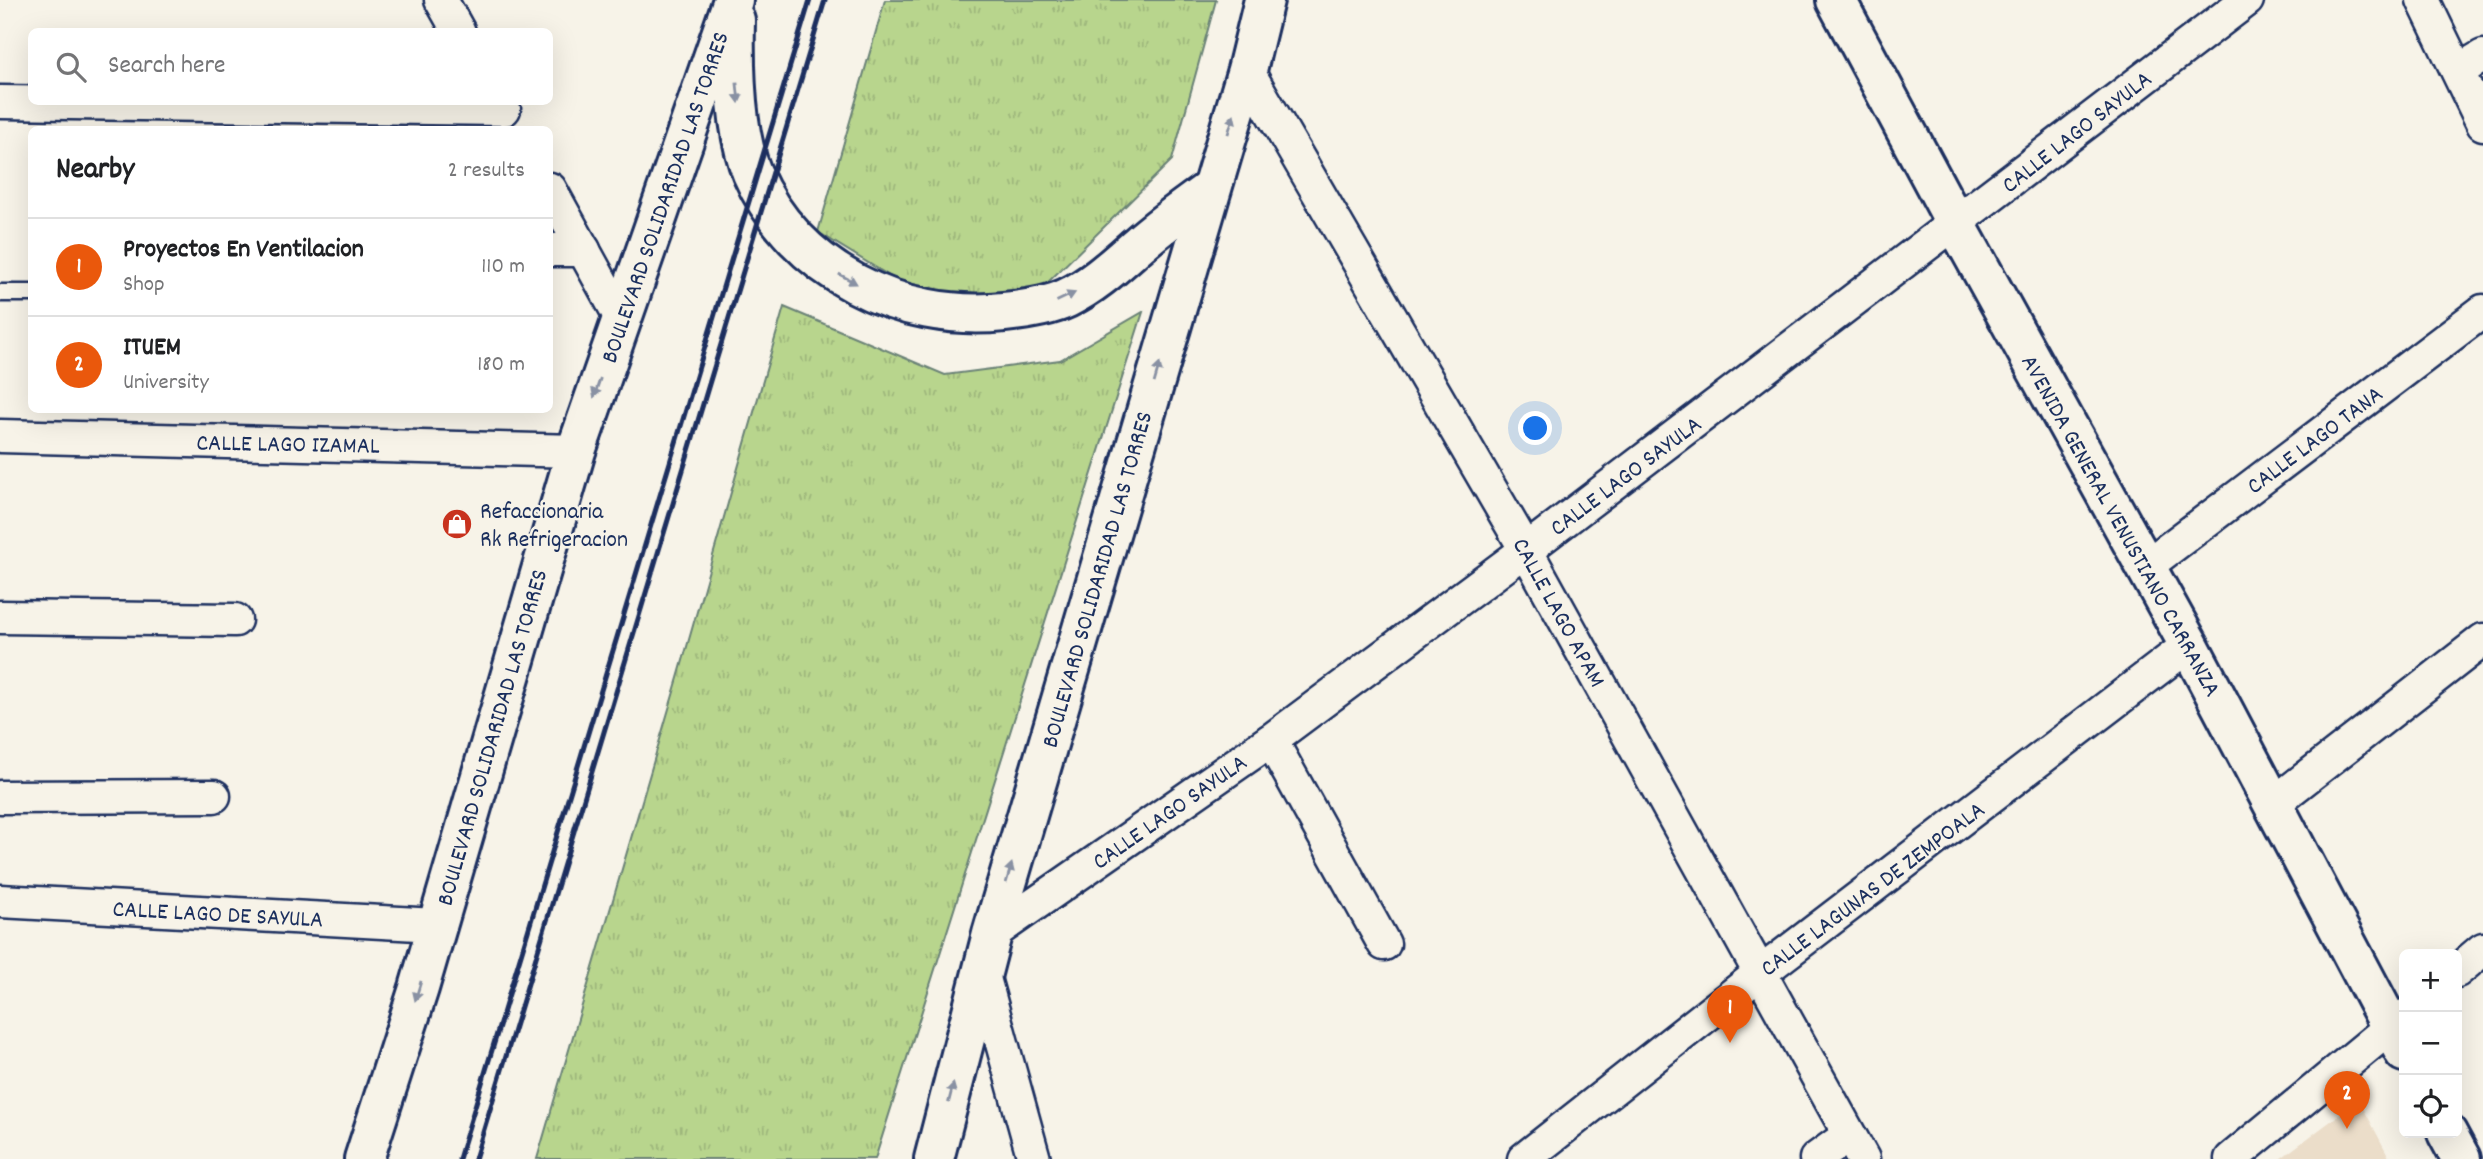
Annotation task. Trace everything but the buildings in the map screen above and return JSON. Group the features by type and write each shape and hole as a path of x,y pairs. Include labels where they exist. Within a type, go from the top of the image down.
{"main road":[{"path":"734,0 737,94 751,171 773,213 799,243 823,264 873,293 926,310 956,313 991,314 1053,303 1066,299 1113,268 1140,243 1211,189"},
{"name":"BOULEVARD SOLIDARIDAD LAS TORRES","path":"364,1159 419,988 576,451 734,0"},
{"name":"AVENIDA GENERAL VENUSTIANO CARRANZA","path":"1836,0 1956,224 2399,1030"},
{"name":"BOULEVARD SOLIDARIDAD LAS TORRES","path":"934,1159 992,934 1268,2"},
{"path":"2450,1138 2461,1159"}],"street":[{"path":"441,0 457,28"},
{"name":"CALLE LAGO SAYULA","path":"992,934 1271,740 1956,224 2247,0"},
{"path":"2423,0 2470,64 2483,124"},
{"name":"CALLE LAGO APAM","path":"1247,70 1526,550 1856,1147"},
{"path":"0,102 28,103"},
{"path":"138,105 506,113"},
{"path":"553,194 621,318"},
{"path":"553,250 584,250"},
{"name":"CALLE LAGO TANA","path":"2145,566 2483,311"},
{"name":"CALLE LAGO IZAMAL","path":"0,436 576,451"},
{"path":"0,617 235,620"},
{"path":"2274,803 2483,640"},
{"name":"CALLE LAGUNAS DE ZEMPOALA","path":"1524,1159 1759,974 2189,645"},
{"path":"1271,740 1384,944"},
{"path":"0,797 214,796"},
{"name":"CALLE LAGO DE SAYULA","path":"0,901 436,925"},
{"path":"2462,967 2483,949"},
{"path":"982,971 1034,1159"},
{"path":"2231,1159 2399,1033"},
{"path":"1816,1159 1856,1147"}],"lane":[{"path":"0,292 28,293"}],"shaded area":[{"path":"2359,1100 2390,1159 2280,1159"}],"green space":[{"path":"885,0 1216,0 1172,160 1038,292 922,296 818,232"},
{"path":"784,307 945,375 1060,360 1143,312 875,1159 537,1159 678,678"}],"railway":[{"path":"459,1159 810,0"},
{"path":"475,1159 825,0"}],"place":[{"name":"Refaccionaria Rk Refrigeracion","path":"457,524"},
{"name":"Proyectos En Ventilacion","path":"1730,1043"},
{"name":"ITUEM","path":"2347,1129"}]}
